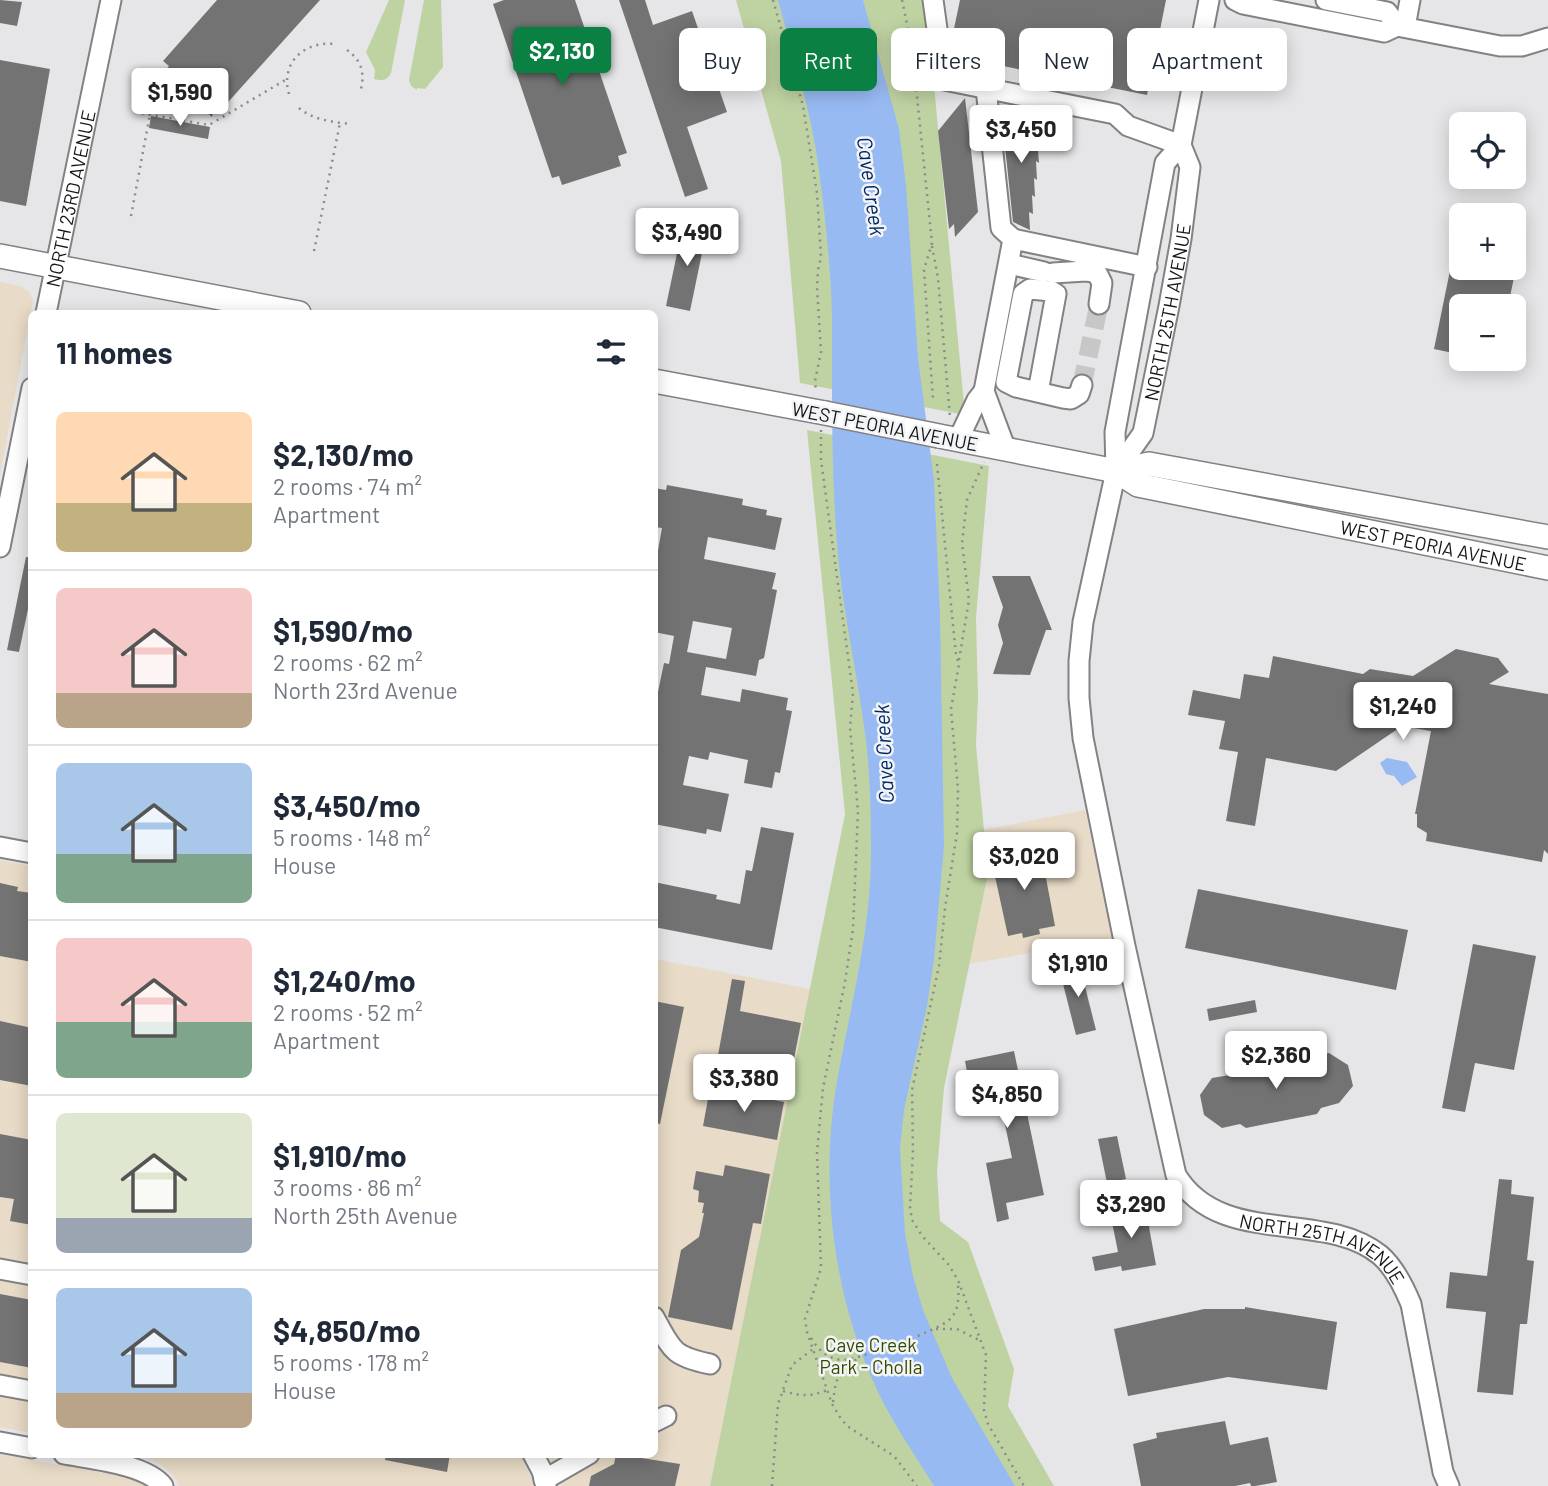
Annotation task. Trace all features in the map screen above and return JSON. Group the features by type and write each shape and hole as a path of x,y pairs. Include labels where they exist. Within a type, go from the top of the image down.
{"main road":[{"path":"0,256 283,310"},
{"name":"WEST PEORIA AVENUE","path":"658,382 1116,471 1139,485 1548,568"},
{"name":"WEST PEORIA AVENUE","path":"1116,471 1149,464 1548,537"}],"street":[{"name":"NORTH 23RD AVENUE","path":"47,310 111,0"},
{"path":"933,0 937,28"},
{"name":"NORTH 25TH AVENUE","path":"1209,0 1181,145 1165,163 1115,432 1116,471 1083,622 1079,661 1083,738 1176,1175 1184,1189 1215,1211 1232,1218 1332,1235 1356,1242 1380,1255 1403,1284 1411,1304 1443,1472 1448,1486"},
{"path":"1235,0 1243,4 1384,32 1401,26 1500,46 1546,43"},
{"path":"1326,0 1387,12 1401,26"},
{"path":"1401,26 1410,0"},
{"path":"986,91 1001,228 1010,258 1003,342 1006,382 1016,387 1070,399 1079,394 1082,385"},
{"path":"1001,91 1115,114 1128,126 1181,145"},
{"name":"NORTH 25TH AVENUE","path":"1116,471 1143,433 1170,306 1190,167 1181,145"},
{"path":"1010,258 1147,267"},
{"path":"1010,258 1048,272 1091,271 1101,277 1099,304"},
{"path":"950,438 984,391 1026,290 1038,289 1056,294 1038,392"},
{"path":"984,391 995,416 998,448"},
{"path":"0,547 28,408"},
{"path":"0,847 28,852"},
{"path":"0,1269 28,1274"},
{"path":"658,1324 676,1354 710,1364"},
{"path":"0,1385 28,1390"},
{"path":"0,1442 28,1447"},
{"path":"84,1458 124,1466 145,1473 162,1484"},
{"path":"535,1458 545,1483 583,1458"}],"path":[{"path":"773,0 803,106 817,193 821,257 817,288 821,352 815,381"},
{"path":"902,0 913,58 938,278 950,438"},
{"path":"289,94 287,71 299,53 310,47 334,44"},
{"path":"347,50 357,57 361,67 361,89"},
{"path":"135,112 209,125 287,79"},
{"path":"299,108 321,120 351,124"},
{"path":"131,216 148,114"},
{"path":"314,251 340,123"},
{"path":"932,243 924,270 933,399"},
{"path":"822,438 821,460 853,692 850,728 858,811 858,846 850,952 823,1088 819,1126 817,1181 821,1268 806,1311 807,1332 832,1404 847,1426 894,1456 917,1486"},
{"path":"998,448 967,500 962,543 969,600 951,709 958,790 957,833 939,966 912,1090 914,1153 909,1199 912,1220 948,1264 982,1341 986,1355 984,1395 988,1424 1024,1486"},
{"path":"937,464 959,664"},
{"path":"932,1330 948,1321 959,1302 957,1280"},
{"path":"807,1332 820,1351 832,1358 843,1360 860,1357 945,1327 957,1329 982,1341"},
{"path":"772,1486 775,1426 783,1391 792,1365 813,1349"},
{"path":"832,1404 840,1371 860,1357"},
{"path":"783,1391 803,1396 827,1390"}],"shaded area":[{"path":"0,282 20,286 28,291 33,300 31,310 28,310 28,327 0,475"},
{"path":"1085,810 1113,938 969,964 988,873 983,830"},
{"path":"0,860 28,865 28,1432 0,1427"},
{"path":"658,960 810,989 710,1486 562,1486 550,1458 658,1458"},
{"path":"0,1454 135,1479 147,1486 0,1486"},
{"path":"146,1458 522,1458 535,1486 179,1486 174,1476 161,1465"}],"green space":[{"path":"389,0 405,0 391,73 386,79 379,80 374,79 375,70 366,52"},
{"path":"424,0 441,0 443,67 425,89 417,90 411,86 409,80"},
{"path":"736,0 926,0 929,28 891,28 891,91 935,91 965,415 800,383 781,161 761,91 766,91 766,28 744,28"},
{"name":"Cave Creek Park - Cholla","path":"807,430 989,466 976,618 976,745 988,873 944,1088 937,1172 940,1221 968,1242 1014,1369 1008,1406 1054,1486 710,1486 845,814"}],"water":[{"path":"778,0 863,0 871,28 786,28"},
{"name":"Cave Creek","path":"877,50 899,129 906,185 918,358 934,480 940,614 944,845 934,960 927,1006 904,1110 900,1148 905,1233 923,1310 952,1378 1015,1486 934,1486 894,1422 873,1381 848,1309 833,1234 830,1195 832,1119 868,906 870,794 866,741 837,544 829,261 812,128 803,91 877,91"},
{"path":"1387,758 1407,762 1417,777 1402,786 1394,776 1386,774 1380,763"}],"building":[{"path":"0,0 22,2 17,26 0,23"},
{"path":"217,0 320,0 221,110 214,105 212,117 163,74 169,66 163,61"},
{"path":"504,0 575,0 627,153 618,156 621,166 562,185 559,176 552,178 493,4"},
{"path":"619,0 645,0 653,25 692,11 698,28 679,28 679,91 720,91 727,112 687,127 708,189 685,197"},
{"path":"960,0 1166,0 1160,28 1127,28 1127,91 1113,88 1113,28 1019,28 1019,69 1005,66 1005,28 954,28"},
{"path":"0,60 50,69 26,206 0,201"},
{"path":"1127,91 1148,91 1147,95"},
{"path":"965,98 978,212 955,237 954,224 949,229 938,131"},
{"path":"1001,108 1036,125 1039,163 1036,161 1037,180 1034,178 1035,197 1032,195 1033,214 1029,212 1030,230 1013,222"},
{"path":"151,116 210,127 208,139 149,128"},
{"path":"683,225 707,229 690,311 666,306"},
{"path":"1449,275 1449,280 1513,280 1511,294 1449,294 1449,352 1434,349"},
{"path":"667,485 743,499 742,505 767,510 766,515 782,518 775,550 708,537 704,559 776,573 772,589 777,590 764,658 759,660 756,676 706,667 701,695 740,702 742,689 788,698 786,710 792,711 780,773 775,772 772,788 744,783 748,760 710,752 708,760 689,756 683,785 729,794 721,832 707,829 706,834 658,825 658,692 664,663 669,664 674,636 658,633 658,550 662,528 658,528 658,489 666,490","holes":["693,621 732,628 726,659 687,652"]},
{"path":"28,557 28,609 19,652 7,650"},
{"path":"992,576 1030,576 1052,630 1046,630 1030,675 993,674 1003,643 998,625 1003,607"},
{"path":"1456,649 1498,658 1509,672 1489,684 1548,694 1548,854 1544,850 1542,862 1426,841 1427,833 1417,827 1415,814 1431,731 1402,726 1336,771 1266,758 1255,826 1226,821 1238,752 1219,749 1225,721 1188,715 1193,690 1240,699 1244,674 1269,678 1273,656 1363,674 1370,669 1413,676"},
{"path":"761,827 794,833 772,950 658,928 658,883 717,895 716,899 740,904 746,870 752,871"},
{"path":"1040,846 1055,926 1039,929 1040,934 1023,938 1022,933 1008,936 991,858 1001,856 1000,853"},
{"path":"0,883 18,887 17,891 28,892 28,961 0,956"},
{"path":"1198,889 1408,930 1396,990 1185,948"},
{"path":"1473,944 1536,956 1514,1070 1475,1063 1465,1112 1442,1108"},
{"path":"1079,963 1096,1030 1076,1035 1059,968"},
{"path":"732,979 745,981 740,1011 801,1023 792,1069 718,1055"},
{"path":"1255,1000 1257,1012 1209,1021 1207,1009"},
{"path":"658,1002 684,1007 658,1124"},
{"path":"0,1021 28,1027 28,1085 0,1080"},
{"path":"1014,1051 1044,1195 1006,1203 1009,1219 997,1222 986,1163 1012,1158 1000,1101 973,1105 965,1061"},
{"path":"1305,1053 1311,1057 1329,1053 1348,1065 1353,1086 1339,1103 1321,1108 1317,1114 1246,1128 1240,1124 1222,1128 1204,1115 1200,1095 1212,1078 1230,1075 1234,1069"},
{"path":"710,1088 784,1102 777,1140 703,1126"},
{"path":"0,1134 28,1139 28,1224 10,1221 14,1199 0,1197"},
{"path":"1117,1136 1126,1179 1107,1183 1098,1139"},
{"path":"725,1165 770,1174 761,1224 753,1223 732,1330 668,1317 681,1250 699,1237 704,1213 704,1203 698,1202 699,1191 693,1189 696,1171 723,1176"},
{"path":"1499,1179 1512,1180 1511,1194 1534,1197 1527,1260 1534,1261 1527,1324 1520,1324 1513,1395 1477,1392 1486,1312 1446,1308 1450,1272 1487,1276"},
{"path":"1146,1203 1160,1212 1149,1227 1156,1265 1122,1271 1121,1266 1095,1271 1092,1257 1118,1252 1110,1212 1144,1206"},
{"path":"0,1294 28,1299 28,1367 0,1362"},
{"path":"1245,1307 1337,1322 1327,1390 1228,1377 1128,1396 1114,1329 1204,1309"},
{"path":"1225,1421 1230,1445 1268,1437 1277,1482 1255,1486 1250,1483 1235,1486 1141,1486 1133,1444 1157,1438 1156,1433"},
{"path":"385,1458 449,1458 447,1472"},
{"path":"615,1458 642,1458 680,1464 675,1486 589,1486 591,1476 614,1464"}],"tunnel":[{"path":"1082,385 1099,304"}]}
